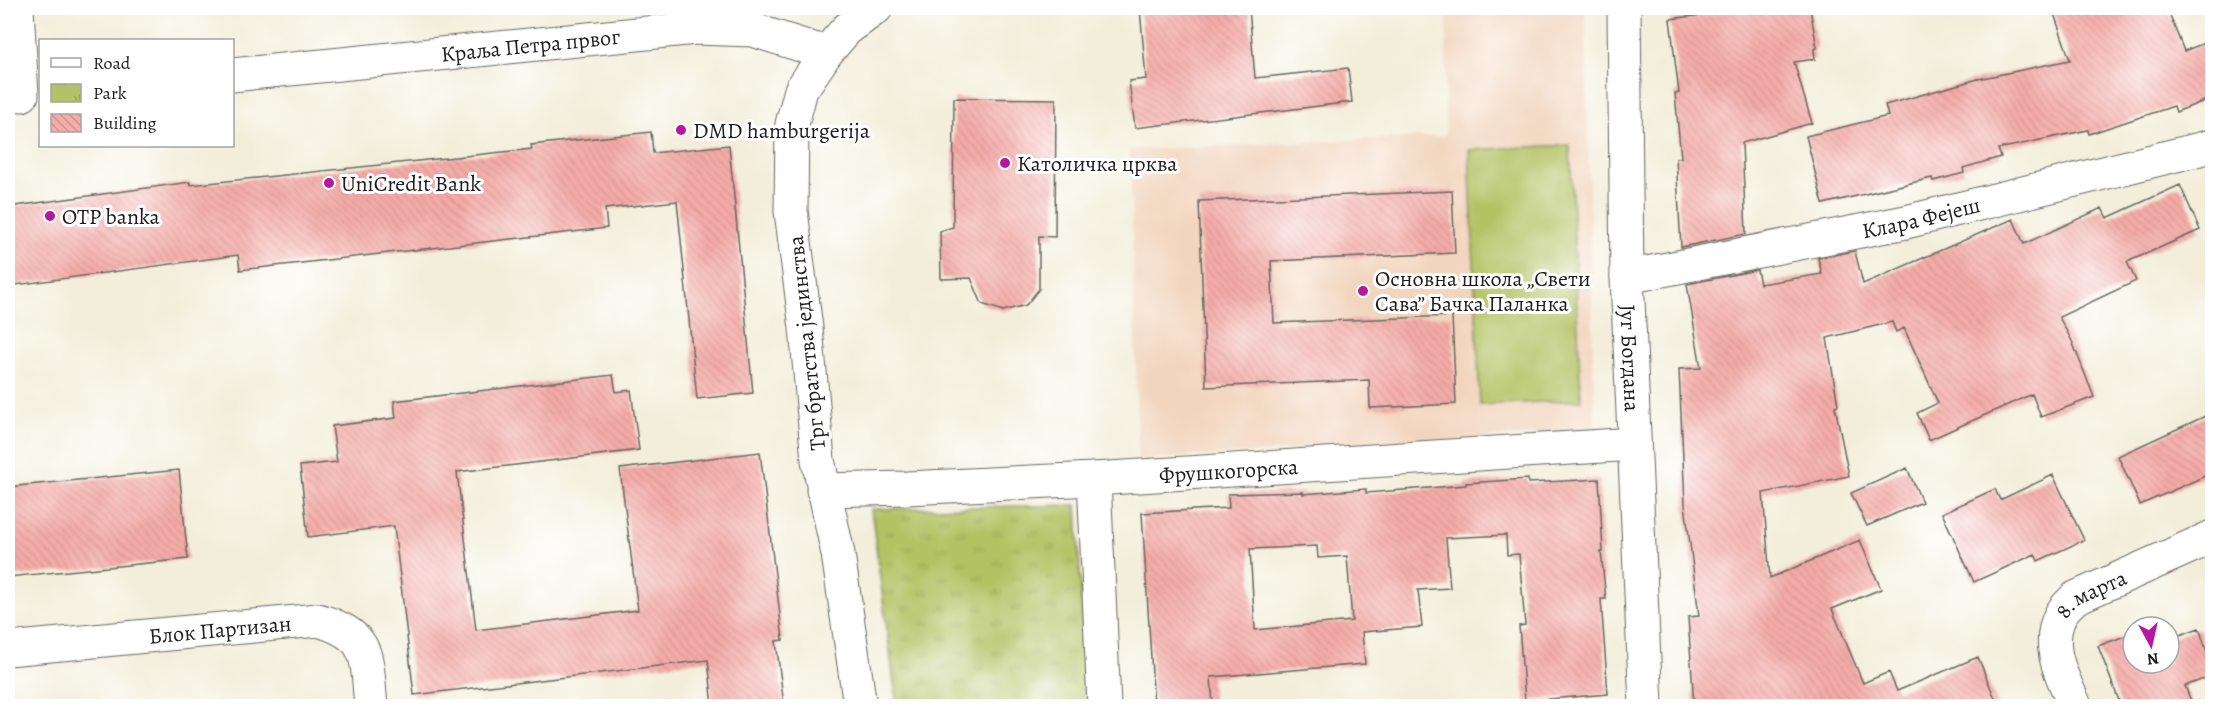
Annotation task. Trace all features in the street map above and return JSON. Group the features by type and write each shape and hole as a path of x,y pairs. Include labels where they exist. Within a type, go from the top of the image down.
{"street":[{"path":"17,8 23,95"},
{"name":"Трг братства јединства","path":"860,706 838,554 823,490 815,432 806,328 791,212 792,124 801,90 826,53 847,29 876,8"},
{"name":"Југ Богдана","path":"1624,8 1627,277 1646,706"},
{"name":"Краља Петра првог","path":"234,75 696,28 753,30 826,53"},
{"name":"Клара Фејеш","path":"1627,277 1906,222 2212,146"},
{"name":"Фрушкогорска","path":"823,490 907,489 1094,479 1634,444"},
{"path":"1094,479 1104,706"},
{"name":"8. марта","path":"2075,706 2055,658 2054,635 2060,614 2075,598 2212,537"},
{"name":"Блок Партизан","path":"8,649 318,620 339,626 356,637 366,657 371,706"}],"shaded area":[{"name":"Основна школа „Свети Сава” Бачка Паланка","path":"1447,8 1585,8 1595,431 1138,460 1130,150 1445,136"}],"green space":[{"path":"1570,145 1581,400 1480,405 1469,150"},
{"path":"1077,505 1086,706 897,706 871,509"}],"building":[{"path":"1140,8 1249,8 1255,78 1348,68 1352,102 1135,128 1129,81 1146,79"},
{"path":"1732,8 1810,8 1817,48 1814,49 1815,59 1794,62 1812,123 1742,143 1746,234 1681,247 1676,158 1681,158 1675,93 1679,93 1670,19 1733,11"},
{"path":"2052,8 2167,8 2184,51 2212,40 2212,98 2176,112 2174,106 2089,134 2088,130 1998,149 2001,157 1963,168 1964,173 1933,181 1932,178 1823,204 1806,136 1888,116 1885,105 1978,79 2070,60"},
{"name":"Католичка црква","path":"954,98 1056,99 1055,237 1039,236 1039,289 1026,305 1003,311 982,304 971,278 941,279 940,231 953,227"},
{"path":"651,132 653,153 729,145 753,393 697,399 677,201 605,209 607,228 240,270 238,255 8,286 8,207 190,182 190,185 532,149 531,145"},
{"path":"2180,185 2200,230 2127,262 2136,281 2059,317 2072,341 2094,397 2041,417 2032,394 1929,440 1917,413 1938,403 1904,328 1896,332 1892,322 1827,338 1838,405 1835,406 1849,476 1763,493 1770,578 1860,540 1881,589 1832,609 1863,683 1889,672 1897,691 1978,657 1998,706 1694,706 1688,617 1699,616 1685,504 1679,369 1701,368 1687,284 1757,270 1760,284 1822,274 1818,258 1855,251 1863,284 2013,219 2024,244 2102,208 2107,218"},
{"path":"1452,191 1455,253 1271,261 1274,323 1452,316 1456,404 1370,408 1369,380 1206,387 1199,201"},
{"path":"613,375 616,392 631,390 639,450 457,472 476,630 638,610 620,469 760,452 783,640 776,641 784,706 713,706 708,660 414,695 394,526 308,537 300,466 337,462 332,426 396,418 394,401"},
{"path":"2212,413 2212,473 2140,505 2118,456"},
{"path":"1907,468 1922,502 1867,526 1851,493"},
{"path":"179,470 188,559 8,577 8,487"},
{"path":"2053,475 2084,540 2038,561 2035,554 1974,582 1942,513 1995,489 2000,500"},
{"path":"1528,479 1528,483 1599,479 1603,552 1601,552 1606,599 1601,599 1608,694 1525,701 1519,626 1525,625 1519,554 1507,555 1506,535 1446,538 1450,588 1418,590 1422,627 1362,632 1365,664 1211,677 1213,706 1154,706 1142,513 1229,508 1228,494 1303,492 1303,494 1366,489 1366,493 1466,485 1466,483","holes":["1317,546 1318,558 1347,556 1352,621 1255,630 1250,549"]},
{"path":"2199,628 2212,666 2212,676 2185,686 2193,706 2121,706 2098,646 2121,637 2121,675 2181,675 2181,635"}],"place":[{"name":"DMD hamburgerija","path":"681,130"},
{"name":"Католичка црква","path":"1005,163"},
{"name":"UniCredit Bank","path":"329,183"},
{"name":"OTP banka","path":"50,216"},
{"name":"Основна школа „Свети Сава” Бачка Паланка","path":"1363,291"}]}
